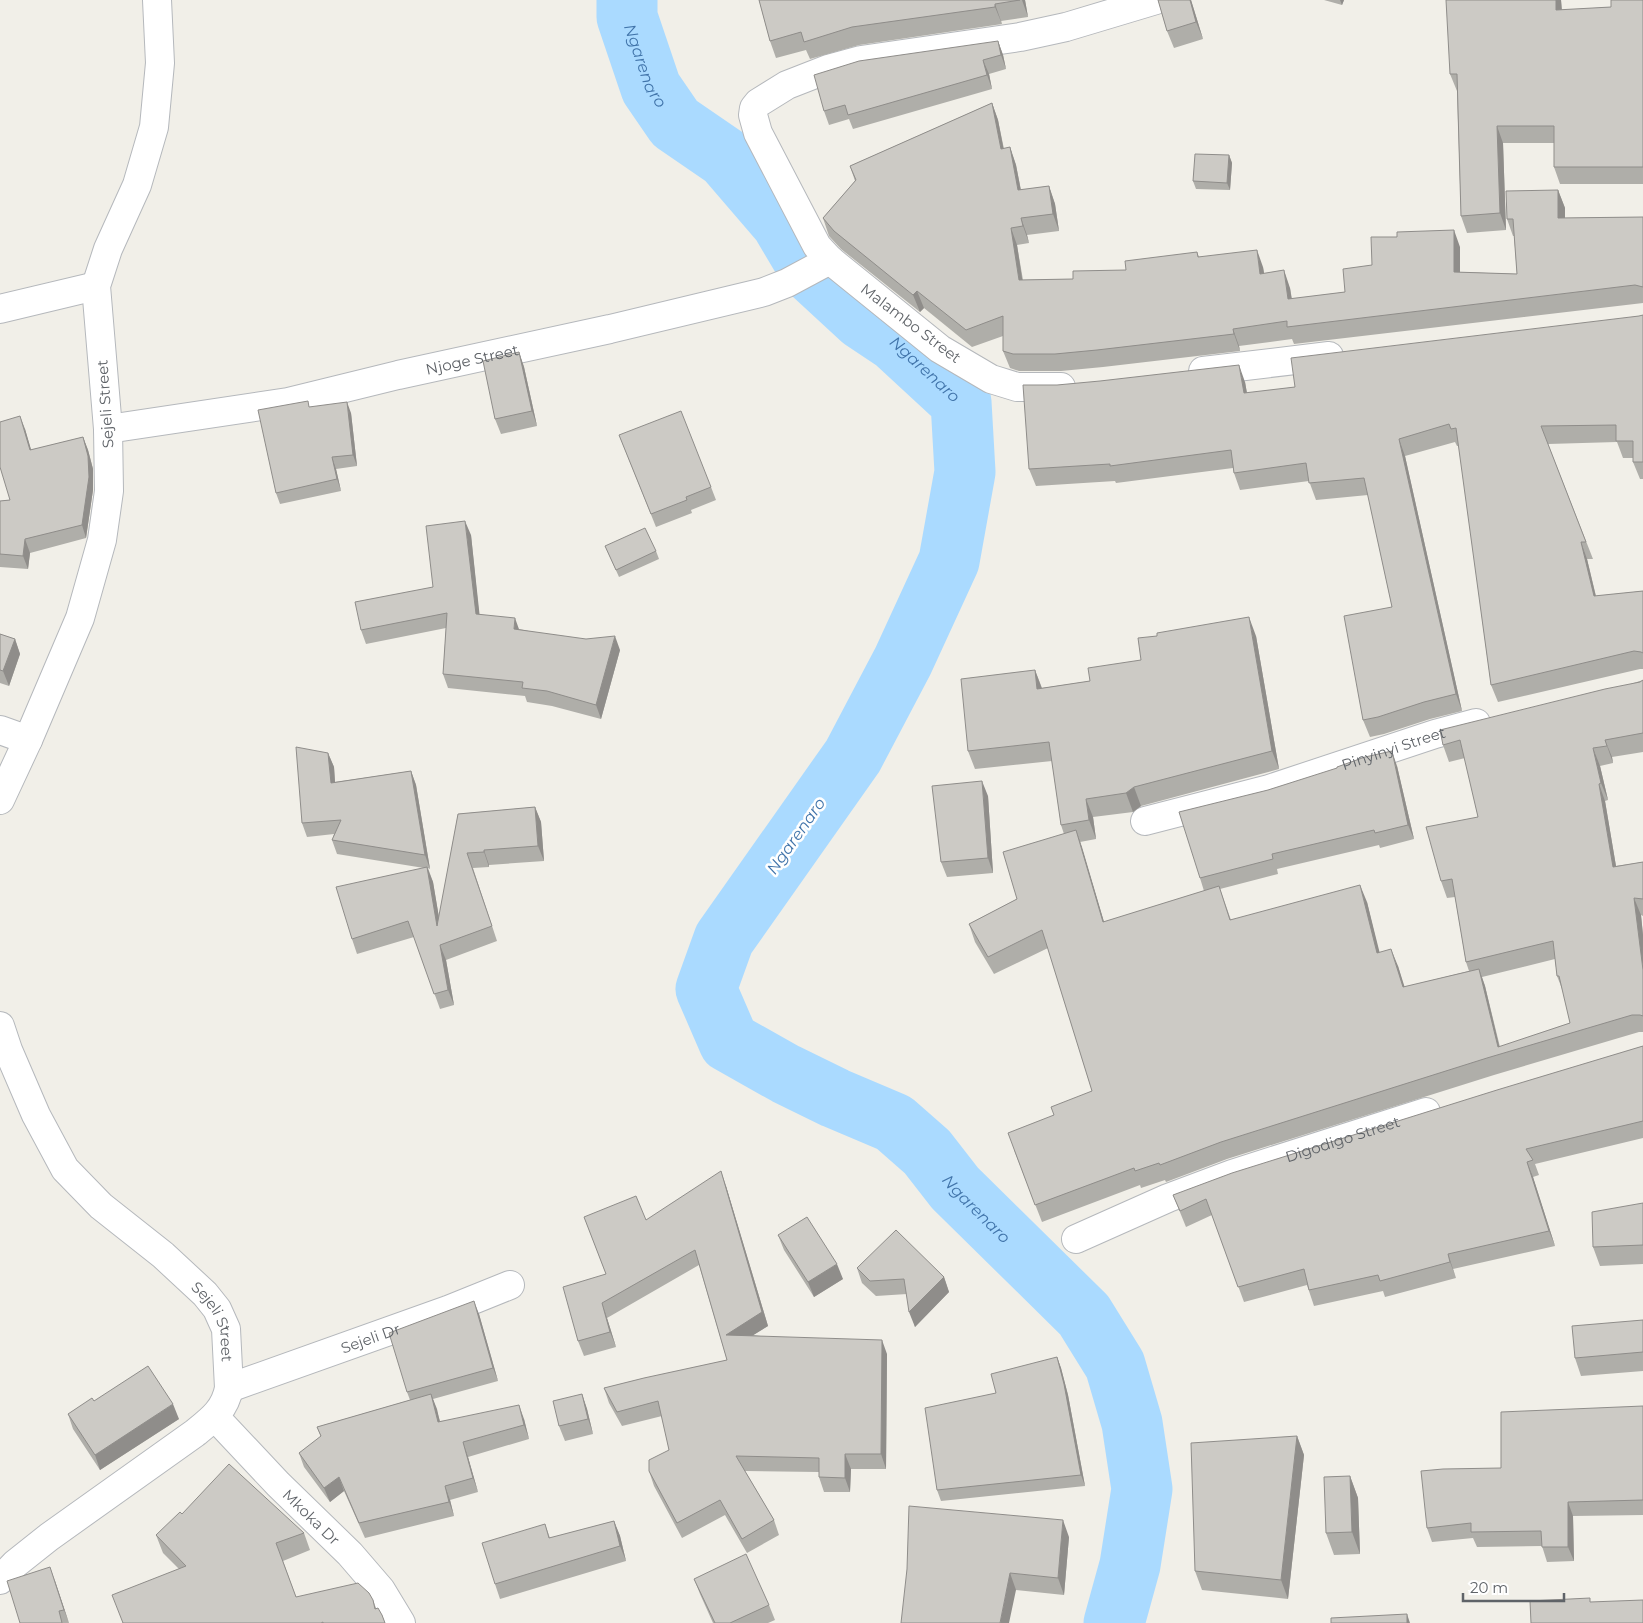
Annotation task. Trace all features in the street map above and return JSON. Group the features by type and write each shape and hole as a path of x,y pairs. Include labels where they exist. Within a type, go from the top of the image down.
{"street":[{"name":"Sejeli Street","path":"0,800 80,618 102,540 109,491 108,429 96,286 108,249 137,185 154,127 160,63 157,0"},
{"name":"Malambo Street","path":"1088,385 1017,388 990,379 940,348 830,260 817,246 758,133 753,115 754,108 758,102 788,85 836,66 861,60 1020,37 1066,27 1156,0"},
{"name":"Njoge Street","path":"108,429 288,402 398,375 610,329 764,292 788,283 830,260"},
{"path":"0,309 96,286"},
{"path":"1184,374 1350,354"},
{"name":"Pinyinyi Street","path":"1145,821 1269,789 1435,734 1498,718"},
{"path":"0,730 28,740"},
{"name":"Sejeli Street","path":"0,1026 8,1050 9,1073 36,1115 65,1169 101,1206 163,1256 206,1294 218,1309 226,1329 229,1388 228,1397 215,1417 49,1537 0,1580"},
{"name":"Digodigo Street","path":"1076,1239 1168,1198 1232,1174 1450,1105"},
{"name":"Sejeli Dr","path":"229,1388 448,1310 510,1285"},
{"name":"Mkoka Dr","path":"215,1417 272,1478 350,1554 380,1590 401,1623"}],"building":[{"path":"759,0 1020,0 995,4 995,7 852,27 804,42 801,32 770,41"},
{"path":"1158,0 1190,0 1196,22 1167,31"},
{"path":"1446,0 1556,0 1556,10 1611,7 1611,0 1643,0 1643,167 1554,167 1554,126 1497,126 1500,213 1461,216 1457,74 1450,74"},
{"path":"998,41 1001,55 983,60 987,75 848,115 845,105 824,111 814,75 859,61"},
{"path":"992,103 1001,149 1010,147 1018,190 1049,186 1053,214 1021,218 1023,226 1011,228 1019,280 1073,279 1073,271 1126,270 1125,261 1197,252 1198,257 1257,250 1260,274 1284,270 1288,299 1345,292 1343,269 1372,265 1371,237 1397,237 1397,232 1454,230 1454,272 1517,274 1513,219 1507,219 1506,191 1558,190 1558,218 1643,217 1643,287 1635,285 1287,327 1287,321 1233,329 1234,334 1097,350 1055,354 1013,354 1003,351 1003,316 966,330 917,291 913,295 834,231 823,218 856,180 850,166"},
{"path":"1195,154 1229,155 1227,183 1193,181"},
{"path":"1643,315 1643,462 1633,462 1633,441 1616,441 1616,425 1541,426 1586,542 1581,542 1594,596 1643,591 1643,653 1634,651 1491,685 1456,428 1451,429 1449,424 1399,439 1456,694 1363,720 1344,616 1392,607 1364,478 1309,483 1306,463 1234,473 1231,450 1110,466 1110,464 1029,469 1023,385 1057,385 1239,365 1244,393 1295,387 1291,358"},
{"path":"519,352 532,411 495,419 483,361"},
{"path":"308,401 309,407 347,402 353,455 332,457 337,479 276,493 258,410"},
{"path":"681,411 711,487 686,497 687,500 651,514 619,435"},
{"path":"20,416 30,450 83,437 88,456 89,477 82,525 25,539 23,556 0,554 0,501 10,500 0,467 0,422"},
{"path":"465,521 476,614 515,618 514,629 586,639 615,636 596,705 547,691 522,688 523,682 443,674 447,613 361,630 355,602 433,587 426,526"},
{"path":"645,528 656,551 616,570 605,546"},
{"path":"1249,617 1272,751 1134,787 1126,793 1086,799 1089,820 1061,825 1049,742 968,751 961,679 1035,670 1037,689 1090,681 1088,668 1141,660 1138,638 1157,636 1157,633"},
{"path":"0,634 15,639 3,671 0,670"},
{"path":"1643,680 1643,733 1605,740 1607,746 1593,748 1601,783 1599,784 1613,867 1643,862 1643,899 1634,898 1643,970 1643,1016 1632,1015 1487,1058 1221,1142 1160,1165 1159,1163 1135,1171 1134,1168 1035,1205 1008,1133 1054,1115 1051,1107 1092,1091 1042,930 988,957 969,924 1017,899 1003,852 1076,830 1103,922 1219,886 1230,920 1360,885 1377,953 1391,949 1403,987 1479,969 1498,1047 1570,1023 1559,976 1557,976 1553,941 1466,962 1452,879 1441,881 1426,827 1478,817 1460,740 1443,745 1440,730"},
{"path":"296,747 328,753 331,783 411,771 425,855 332,840 341,820 302,823"},
{"path":"1392,751 1408,825 1375,833 1374,830 1272,854 1273,859 1200,878 1179,812 1268,790 1365,757"},
{"path":"982,781 988,858 941,862 932,786"},
{"path":"535,807 538,846 467,853 492,926 440,945 448,990 434,994 408,921 352,939 336,887 427,867 437,926 458,814"},
{"path":"1643,1046 1643,1121 1526,1149 1533,1160 1527,1162 1549,1231 1448,1254 1450,1262 1380,1281 1378,1275 1309,1290 1304,1269 1238,1287 1206,1199 1180,1211 1173,1195 1232,1173"},
{"path":"721,1171 762,1312 726,1335 882,1340 881,1454 845,1454 845,1478 819,1477 819,1458 736,1456 774,1520 742,1539 720,1500 677,1523 649,1471 649,1460 669,1450 658,1401 617,1412 604,1388 727,1360 695,1250 602,1303 610,1332 578,1341 563,1287 606,1274 584,1217 636,1196 646,1220"},
{"path":"1643,1203 1643,1245 1593,1247 1592,1212"},
{"path":"807,1217 837,1264 808,1282 778,1235"},
{"path":"896,1230 944,1277 909,1312 904,1279 870,1281 857,1268"},
{"path":"474,1301 493,1368 407,1392 389,1333"},
{"path":"1643,1320 1643,1352 1575,1358 1572,1326"},
{"path":"1057,1357 1081,1475 937,1490 925,1408 996,1393 991,1374"},
{"path":"148,1366 173,1404 95,1455 68,1414 92,1398 94,1401"},
{"path":"431,1394 438,1422 519,1405 524,1425 463,1442 473,1478 445,1486 449,1502 359,1523 339,1477 324,1488 299,1453 321,1436 317,1427"},
{"path":"582,1394 588,1419 559,1426 553,1401"},
{"path":"1643,1406 1643,1500 1568,1502 1568,1547 1542,1547 1541,1531 1471,1532 1471,1523 1427,1528 1421,1471 1501,1468 1501,1412"},
{"path":"1297,1436 1281,1580 1195,1571 1191,1443"},
{"path":"229,1464 304,1533 276,1543 296,1597 358,1583 369,1593 375,1609 378,1608 385,1623 123,1623 112,1595 186,1566 156,1535 180,1512 182,1514"},
{"path":"1350,1476 1352,1532 1326,1533 1324,1477"},
{"path":"909,1506 1063,1520 1058,1578 1010,1573 1000,1623 901,1623 907,1569"},
{"path":"614,1521 620,1546 495,1584 482,1543 545,1524 549,1538"},
{"path":"746,1554 769,1605 730,1623 715,1623 694,1579"},
{"path":"50,1567 64,1610 59,1611 62,1623 20,1623 7,1581"},
{"path":"1590,1598 1590,1602 1643,1600 1643,1623 1531,1623 1530,1601"},
{"path":"1407,1614 1407,1623 1331,1623 1331,1618"}],"waterway":[{"name":"Ngarenaro","path":"627,0 627,17 651,88 675,123 726,158 781,222 810,271 862,319 895,341 961,402 965,472 949,561 903,661 853,756 724,939 706,989 729,1042 786,1074 835,1098 894,1123 927,1152 955,1188 1084,1315 1115,1365 1132,1423 1142,1489 1130,1565 1114,1623"}]}
